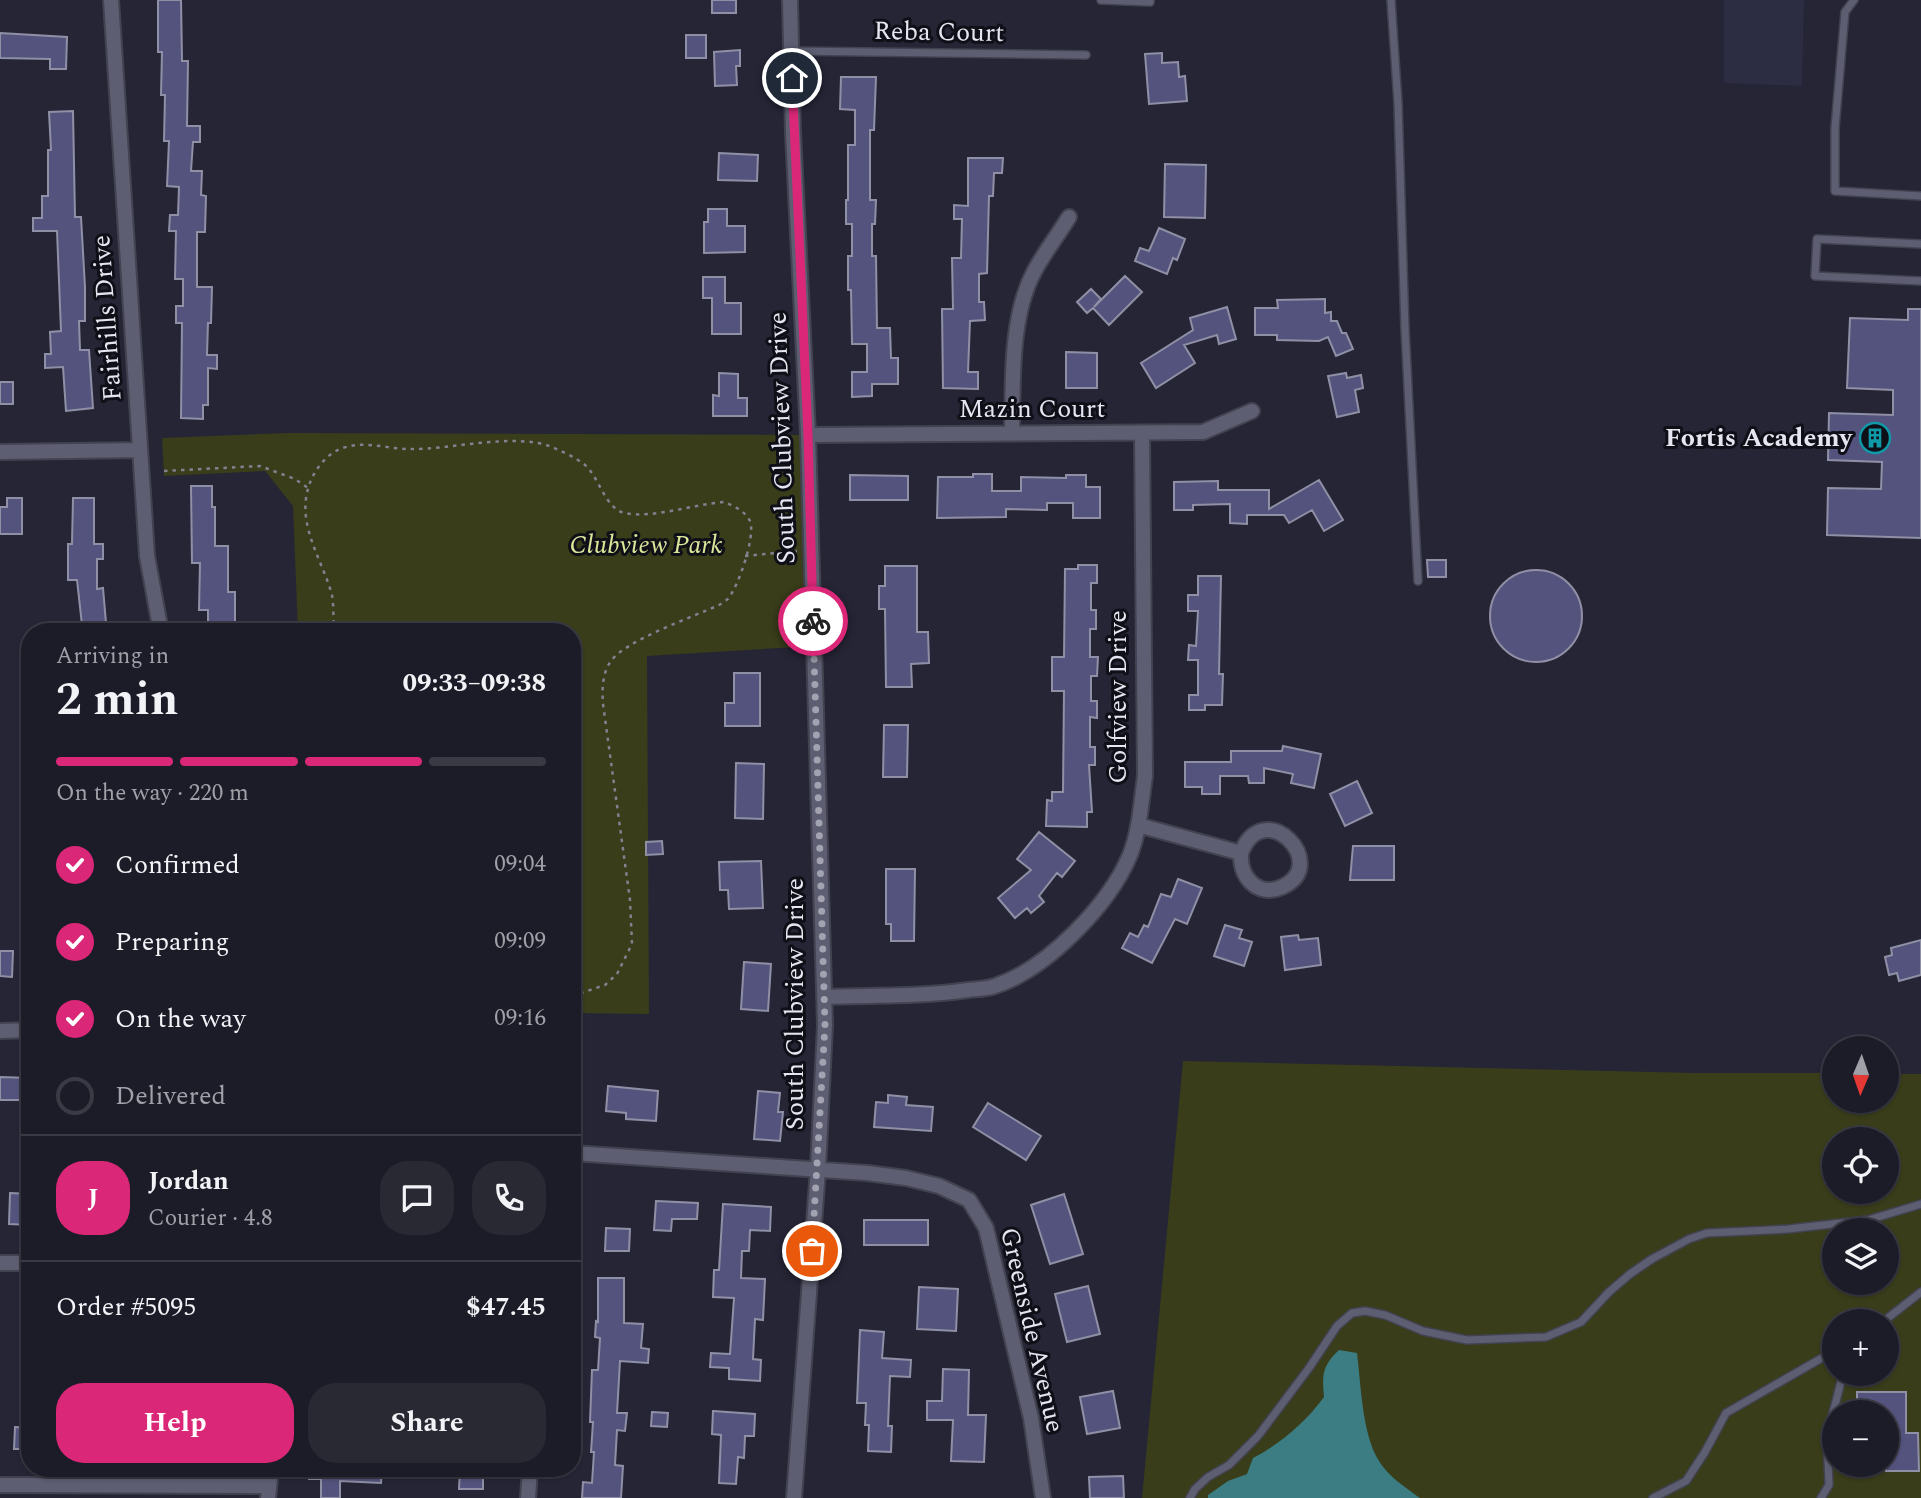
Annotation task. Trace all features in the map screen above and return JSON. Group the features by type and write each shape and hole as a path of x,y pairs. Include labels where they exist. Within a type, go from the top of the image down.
{"street":[{"name":"Fairhills Drive","path":"111,0 147,556 159,623"},
{"name":"South Clubview Drive","path":"790,0 808,435 824,996 818,1169 794,1498"},
{"path":"1012,432 1013,366 1022,307 1033,274 1069,217"},
{"name":"Mazin Court","path":"808,435 1203,432 1252,411"},
{"name":"Golfview Drive","path":"824,996 945,994 994,986 1036,965 1083,923 1121,873 1131,852 1138,825 1145,776 1142,433"},
{"path":"0,452 140,450"},
{"path":"1138,825 1241,853"},
{"path":"1272,830 1290,838 1296,847 1299,867 1289,882 1272,890 1263,889 1247,879 1240,862 1241,853 1244,844 1252,836 1272,830"},
{"path":"0,1031 21,1030"},
{"name":"Greenside Avenue","path":"581,1154 818,1169 906,1178 939,1186 969,1200 985,1228 1031,1418 1043,1498"},
{"path":"0,1263 21,1263"},
{"path":"528,1498 529,1477"},
{"path":"0,1486 268,1492"}],"lane":[{"path":"1101,0 1150,0"},
{"path":"1391,0 1398,103 1418,581"},
{"path":"1854,0 1845,12 1835,128 1835,191 1921,196"},
{"name":"Reba Court","path":"791,51 1086,55"},
{"path":"1921,244 1817,239 1815,276 1921,281"},
{"path":"1190,1498 1208,1477 1229,1465 1258,1436 1309,1368 1337,1325 1352,1313 1365,1311 1385,1315 1423,1331 1467,1340 1546,1337 1581,1322 1630,1274 1689,1239 1707,1233 1788,1229 1868,1220 1921,1204"},
{"path":"1899,1309 1921,1292"},
{"path":"1653,1498 1686,1480 1706,1452 1726,1413 1822,1358"},
{"path":"1821,1498 1829,1485 1827,1436 1840,1386"}],"path":[{"path":"333,623 332,597 307,524 306,502 308,488 318,467 329,455 345,447 366,444 407,449 531,442 549,446 585,465 597,479 612,506 621,512 657,512 724,502 744,513 752,528 751,542 728,599 719,606 632,643 610,662 604,678 603,704 630,900 632,944 617,974 605,985 581,993"},
{"path":"164,471 260,466 295,478 308,488"},
{"path":"745,556 811,550"}],"shaded area":[{"path":"1724,0 1804,0 1802,86 1724,83"},
{"path":"1339,1350 1357,1353 1366,1423 1373,1450 1379,1461 1392,1477 1420,1498 1208,1498 1208,1495 1228,1481 1247,1474 1253,1458 1283,1439 1309,1415 1324,1397 1324,1371"}],"green space":[{"name":"Clubview Park","path":"288,433 808,435 814,646 647,656 649,1014 581,1013 581,623 298,623 293,506 265,471 164,476 162,438"},
{"path":"1183,1061 1695,1073 1822,1073 1822,1113 1899,1113 1899,1074 1921,1074 1921,1498 1142,1498"}],"building":[{"path":"158,0 181,0 182,61 188,61 187,126 200,126 200,142 193,142 191,171 202,171 201,195 206,196 205,232 197,232 197,287 212,287 207,355 217,355 217,369 208,368 208,405 203,405 203,419 181,418 182,323 176,323 176,306 183,306 183,279 175,279 176,231 169,231 170,215 178,215 179,187 167,186 169,141 164,141 165,95 161,95 162,52 158,52"},
{"path":"712,0 736,0 736,13 712,13"},
{"path":"0,33 67,37 66,69 50,69 50,59 0,58"},
{"path":"686,35 706,35 706,58 686,58"},
{"path":"740,50 740,66 736,66 737,85 715,86 714,52"},
{"path":"1162,53 1162,63 1178,62 1179,77 1185,76 1187,101 1149,104 1145,54"},
{"path":"841,77 876,77 874,130 870,130 870,200 876,200 875,224 872,224 872,256 876,256 877,328 890,328 891,358 898,358 898,384 872,384 872,396 852,397 852,372 867,372 867,344 852,344 848,256 852,256 852,224 846,224 846,200 848,145 855,145 855,110 840,109"},
{"path":"73,111 75,217 81,217 85,287 85,321 79,321 80,350 89,350 93,408 66,411 63,367 45,368 45,354 51,354 50,332 61,331 57,231 33,231 33,218 42,218 42,196 48,196 48,150 51,150 49,112"},
{"path":"719,153 758,155 757,181 718,180"},
{"path":"968,158 1003,158 1002,173 994,173 993,196 989,196 987,273 979,274 979,302 984,302 985,320 970,321 968,372 978,372 978,389 943,388 942,309 953,309 952,258 961,258 962,219 954,219 954,205 968,206"},
{"path":"1165,164 1206,165 1205,218 1164,217"},
{"path":"708,209 727,209 727,226 745,226 745,252 704,253 704,222 708,222"},
{"path":"1159,228 1185,239 1177,260 1173,258 1167,274 1135,261 1140,248 1149,251"},
{"path":"1125,276 1142,292 1109,325 1093,308 1087,313 1077,302 1091,289 1101,299 1094,307"},
{"path":"703,277 725,277 725,303 741,303 741,334 712,334 712,298 703,298"},
{"path":"1325,299 1325,313 1331,312 1331,321 1337,321 1353,349 1336,356 1328,337 1319,341 1277,340 1277,335 1255,335 1255,308 1278,308 1277,300"},
{"path":"1227,307 1236,339 1219,344 1217,335 1184,345 1195,363 1156,388 1141,363 1193,330 1190,318"},
{"name":"Fortis Academy","path":"1908,309 1921,309 1921,538 1827,535 1828,488 1881,489 1882,462 1828,460 1829,413 1893,415 1893,390 1847,388 1850,318 1908,320"},
{"path":"1066,352 1097,353 1097,388 1066,388"},
{"path":"719,373 738,374 738,398 747,398 747,416 713,416 713,395 719,396"},
{"path":"1346,373 1347,378 1361,375 1363,388 1355,390 1359,412 1337,417 1328,376"},
{"path":"0,382 13,382 13,404 0,404"},
{"path":"973,474 992,474 992,491 1021,491 1021,477 1066,478 1066,475 1086,475 1086,487 1100,487 1100,518 1073,518 1073,503 1047,503 1047,510 1006,509 1006,517 937,518 938,477 973,477"},
{"path":"850,475 908,476 908,500 850,500"},
{"path":"1319,480 1343,520 1324,531 1312,510 1289,523 1284,515 1247,515 1247,524 1230,523 1230,504 1193,505 1193,510 1174,510 1174,482 1218,481 1218,490 1269,490 1269,509"},
{"path":"191,486 212,486 215,546 228,546 228,592 235,592 235,623 208,623 208,610 199,610 200,563 192,563"},
{"path":"7,498 22,498 22,534 0,534 0,507 7,507"},
{"path":"73,498 94,498 94,544 103,544 103,559 97,559 97,589 103,588 106,623 82,623 77,580 68,580 68,544 72,544"},
{"path":"1427,560 1446,560 1446,577 1428,577"},
{"path":"1078,565 1097,565 1097,583 1091,583 1091,610 1096,610 1096,629 1090,629 1090,657 1098,657 1097,676 1091,676 1091,701 1097,701 1097,718 1090,717 1090,747 1095,747 1095,765 1089,765 1092,812 1087,812 1087,827 1046,826 1047,800 1052,801 1052,792 1063,792 1064,691 1052,691 1052,657 1064,657 1065,569 1078,569"},
{"path":"885,566 917,566 917,632 928,632 929,663 911,664 912,687 886,687 885,609 879,609 879,586 885,586"},
{"path":"1536,570 1553,574 1568,584 1578,599 1582,616 1578,633 1568,648 1553,658 1536,662 1519,658 1504,648 1494,633 1490,616 1494,599 1504,584 1519,574"},
{"path":"1198,576 1221,576 1219,674 1223,674 1222,705 1205,705 1205,710 1189,710 1189,695 1198,695 1198,660 1188,660 1189,645 1196,646 1198,611 1188,611 1188,595 1198,595"},
{"path":"734,673 760,673 760,726 725,726 725,703 734,703"},
{"path":"884,725 908,725 907,777 883,777"},
{"path":"1283,746 1321,754 1314,788 1291,783 1293,774 1264,768 1264,783 1249,783 1248,776 1220,776 1220,794 1202,794 1202,787 1185,787 1185,762 1231,762 1231,751 1282,751"},
{"path":"736,763 764,764 763,819 735,818"},
{"path":"1357,781 1372,813 1345,826 1330,794"},
{"path":"1039,832 1075,861 1062,877 1057,873 1039,896 1044,902 1031,913 1027,908 1015,918 998,898 1031,870 1017,859"},
{"path":"662,841 663,854 646,855 646,842"},
{"path":"1353,846 1394,846 1394,880 1350,880"},
{"path":"761,861 763,908 729,909 728,890 720,890 719,862"},
{"path":"886,869 915,869 914,941 891,941 891,924 886,924"},
{"path":"1178,879 1202,888 1187,924 1175,919 1152,963 1122,948 1130,933 1138,937 1144,925 1148,927 1161,894 1171,897"},
{"path":"1225,925 1242,930 1239,938 1252,942 1244,966 1214,956"},
{"path":"1298,935 1299,940 1318,938 1321,965 1285,970 1281,937"},
{"path":"1921,940 1921,975 1899,981 1897,973 1889,975 1885,957 1892,955 1891,948"},
{"path":"0,951 13,951 12,977 0,976"},
{"path":"744,962 771,964 768,1011 741,1009"},
{"path":"0,1077 21,1078 21,1100 0,1100"},
{"path":"608,1086 658,1091 656,1121 626,1119 626,1113 606,1111"},
{"path":"758,1091 780,1093 778,1112 783,1112 780,1141 754,1139"},
{"path":"888,1095 907,1097 906,1105 933,1107 931,1131 874,1127 876,1102 888,1103"},
{"path":"988,1103 1041,1136 1026,1160 973,1127"},
{"path":"10,1193 21,1194 21,1225 9,1224"},
{"path":"1064,1194 1083,1254 1050,1264 1031,1205"},
{"path":"656,1201 698,1203 697,1219 672,1219 671,1231 654,1230"},
{"path":"723,1204 771,1207 770,1231 750,1230 749,1251 742,1251 741,1278 765,1279 763,1320 755,1319 753,1359 761,1360 760,1381 729,1379 729,1368 710,1367 711,1353 730,1354 734,1298 713,1297 714,1270 719,1270"},
{"path":"864,1220 928,1220 928,1245 864,1245"},
{"path":"606,1228 630,1229 629,1251 605,1251"},
{"path":"598,1278 624,1278 624,1323 643,1324 641,1348 649,1349 648,1363 620,1361 617,1413 627,1413 625,1431 617,1430 615,1465 623,1466 621,1498 582,1498 583,1482 592,1483 594,1452 591,1452 593,1422 590,1422 592,1370 598,1370 600,1338 595,1337 596,1321 598,1322"},
{"path":"1088,1286 1100,1334 1067,1342 1055,1294"},
{"path":"919,1287 958,1289 956,1331 917,1329"},
{"path":"860,1330 884,1332 882,1358 911,1360 910,1377 890,1376 888,1426 892,1426 891,1452 868,1451 866,1403 857,1403"},
{"path":"943,1369 969,1370 968,1415 986,1415 984,1462 951,1461 953,1420 927,1420 927,1401 942,1401"},
{"path":"1113,1391 1120,1428 1087,1434 1080,1397"},
{"path":"1857,1392 1906,1392 1906,1433 1918,1433 1919,1471 1899,1471 1899,1400 1857,1400"},
{"path":"713,1411 755,1414 754,1436 745,1436 744,1458 738,1457 736,1484 719,1483 721,1435 712,1434"},
{"path":"652,1412 668,1413 667,1427 651,1426"},
{"path":"15,1427 21,1427 21,1449 14,1449"},
{"path":"1123,1476 1124,1498 1090,1498 1089,1477"},
{"path":"382,1477 381,1483 340,1481 340,1498 321,1498 321,1479 309,1479"},
{"path":"460,1477 483,1477 483,1489 459,1489"}],"way so far":[{"path":"812,1251 825,1025 813,621"}],"place":[{"name":"Fortis Academy","path":"1875,438"}],"route":[{"path":"792,78 808,435 813,621"}]}
